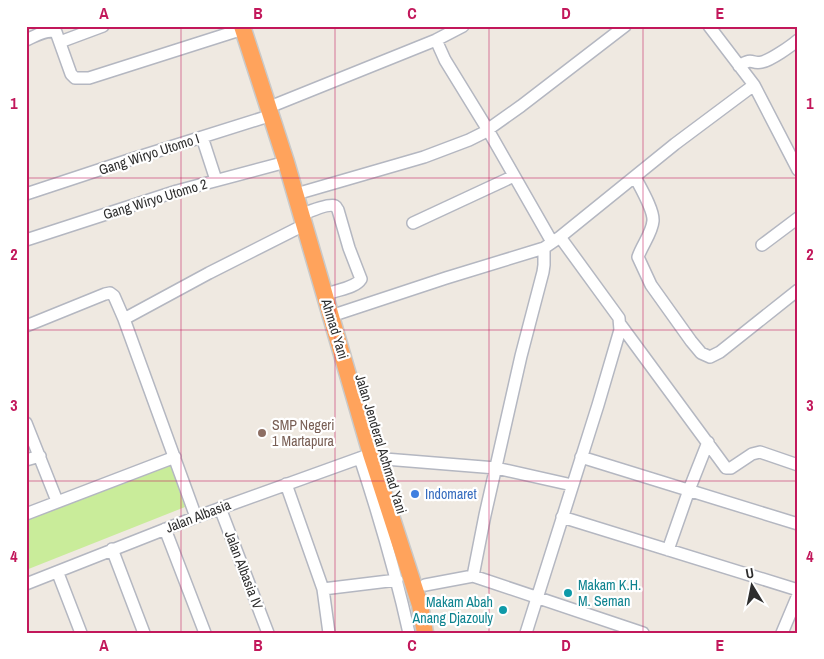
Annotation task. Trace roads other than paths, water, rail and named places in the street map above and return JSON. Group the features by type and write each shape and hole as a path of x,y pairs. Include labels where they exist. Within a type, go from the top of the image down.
{"highway":[{"name":"Jalan Jenderal Achmad Yani","path":"247,27 303,192 305,217 340,313 372,457 425,584 430,603 421,632"},
{"name":"Ahmad Yani","path":"274,110 286,162 305,217 372,457 384,509 404,536 420,605 421,632"}],"street":[{"path":"60,42 103,26"},
{"name":"Gang Wiryo Utomo I","path":"26,194 202,137 274,110 436,40 463,26"},
{"path":"709,26 754,85 798,170"},
{"path":"26,40 47,32 56,32 71,74 75,78 81,79 247,27"},
{"path":"303,192 424,157 469,140 488,130 521,106 622,27"},
{"path":"436,40 552,242 619,318 620,324 620,330 526,633"},
{"path":"740,66 750,60 760,63 766,61 798,40"},
{"path":"340,313 552,242 675,144 754,85"},
{"path":"202,137 216,180"},
{"name":"Gang Wiryo Utomo 2","path":"26,240 177,191 286,162"},
{"path":"413,223 514,176"},
{"path":"635,177 650,207 653,220 649,234 638,257 651,286 701,353 710,357 720,352 798,290"},
{"path":"124,319 210,274 305,217 332,205 336,206 338,210 348,248 361,279 355,285 333,292"},
{"path":"762,246 798,218"},
{"path":"473,576 520,356 544,264 552,242"},
{"path":"26,326 108,293 114,296 196,517"},
{"path":"620,324 726,468 731,468 756,452 798,465"},
{"path":"26,423 58,502"},
{"path":"668,550 708,442"},
{"path":"26,460 40,456"},
{"path":"26,514 175,457"},
{"path":"372,457 496,468 572,485"},
{"name":"Jalan Albasia","path":"26,584 220,508 286,484 372,457"},
{"path":"581,457 798,524"},
{"path":"286,484 323,589 329,633"},
{"name":"Jalan Albasia IV","path":"220,508 268,633"},
{"path":"384,509 397,580 421,632"},
{"path":"562,517 798,590"},
{"path":"166,528 205,633"},
{"path":"112,549 144,633"},
{"path":"57,572 81,633"},
{"path":"425,584 473,576 643,633"},
{"path":"323,589 397,580"},
{"path":"782,633 798,595"}],"place":[{"name":"SMP Negeri 1 Martapura","path":"262,433"},
{"name":"Indomaret","path":"415,494"},
{"name":"Makam K.H. M. Seman","path":"568,593"},
{"name":"Makam Abah Anang Djazouly","path":"503,610"}]}
